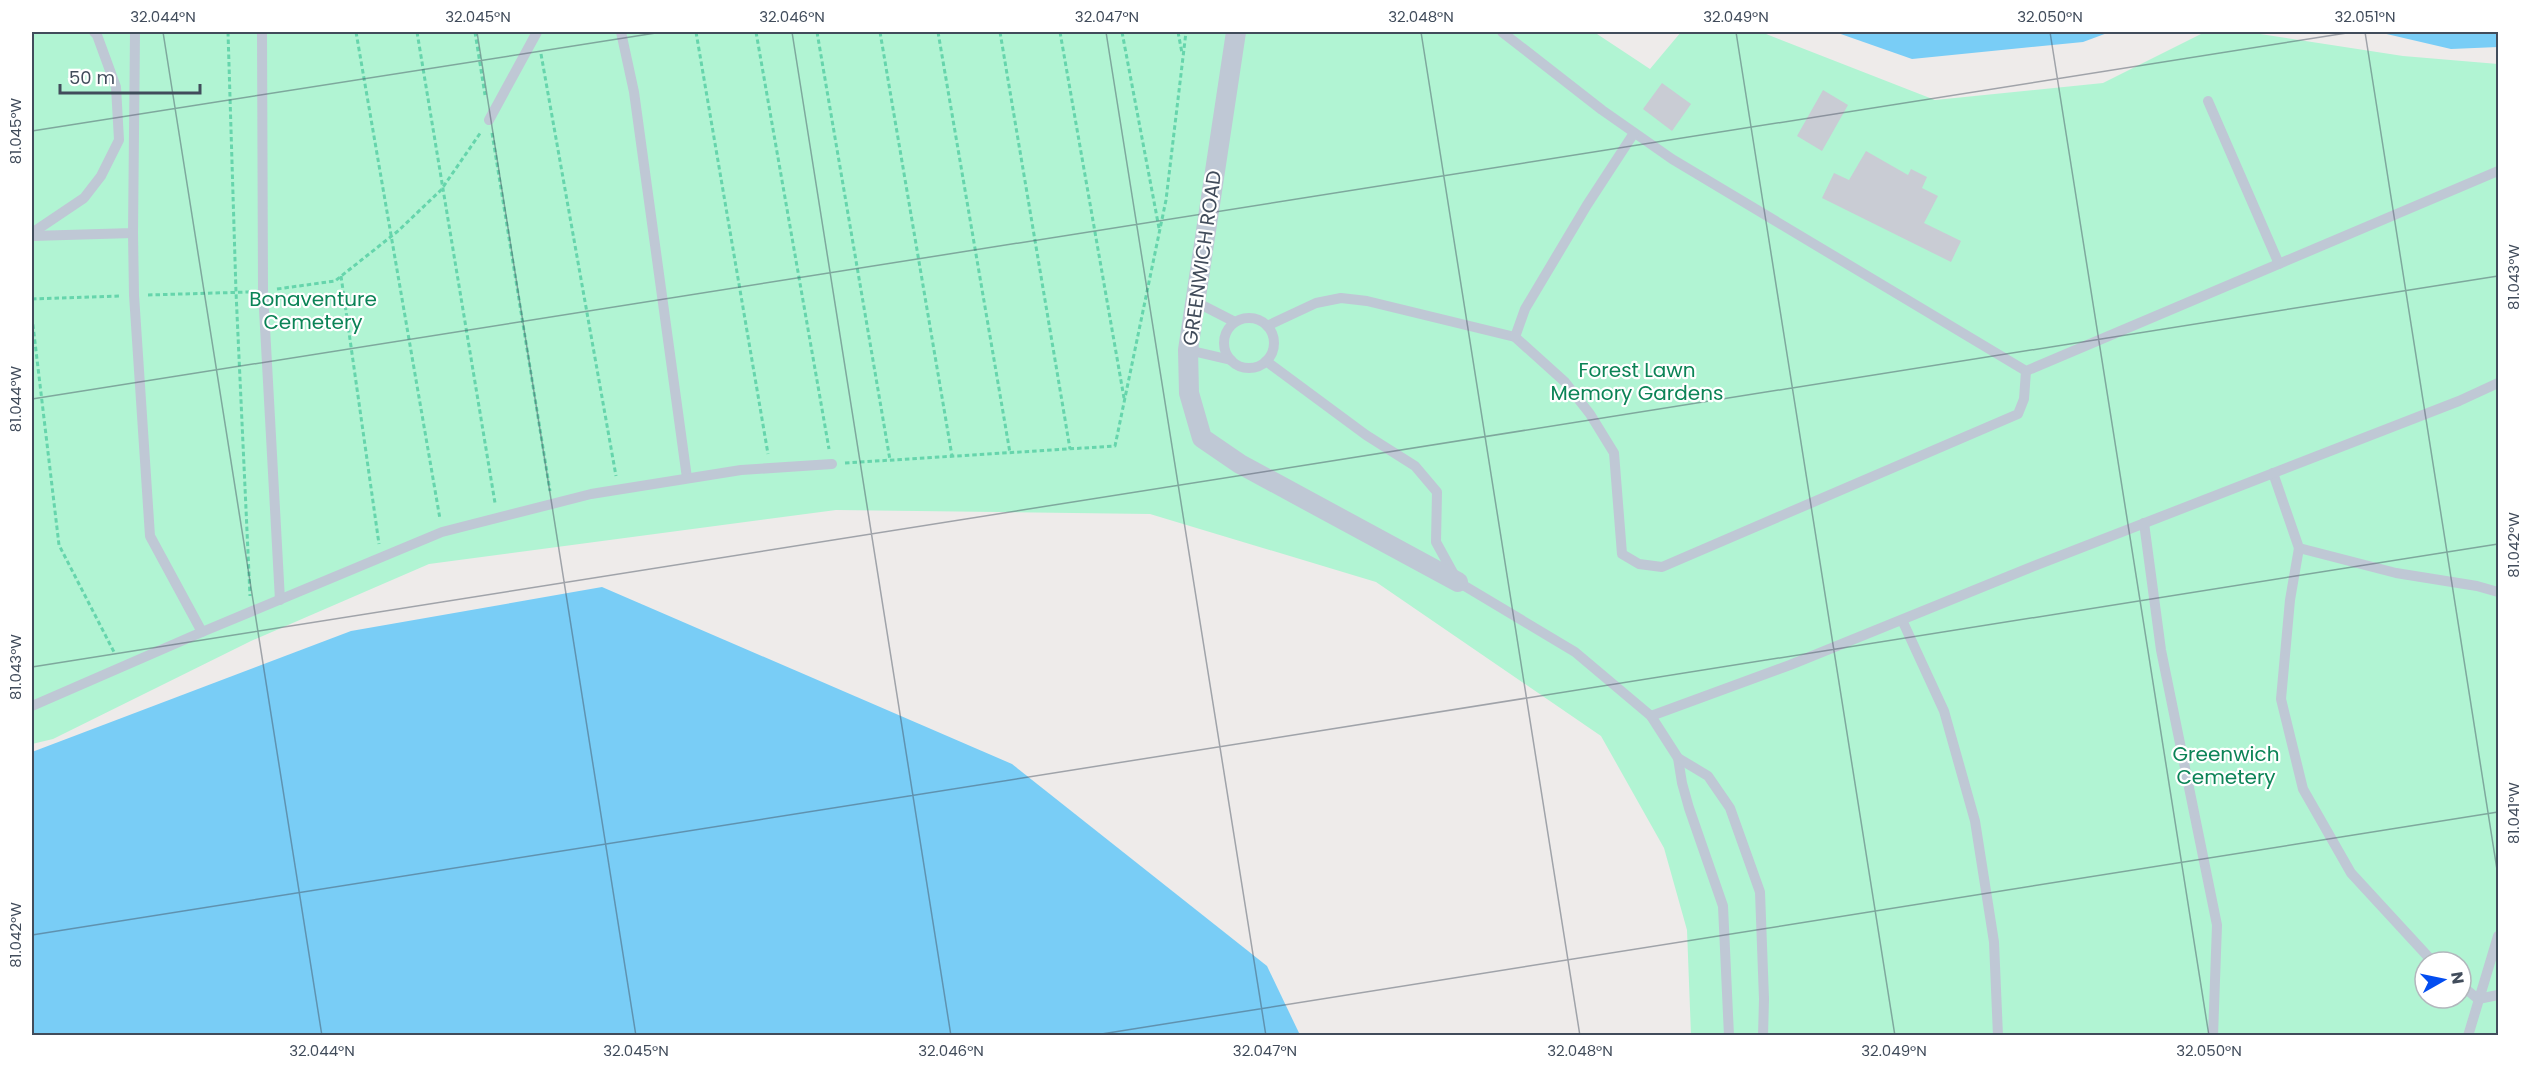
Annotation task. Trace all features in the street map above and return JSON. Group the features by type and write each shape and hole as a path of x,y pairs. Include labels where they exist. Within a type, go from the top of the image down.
{"street":[{"name":"GREENWICH ROAD","path":"1236,32 1188,350 1189,393 1202,438 1240,464 1458,582"}],"lane":[{"path":"32,234 84,198 101,176 119,140 116,87 94,32"},
{"path":"135,32 134,296 150,536 202,632"},
{"path":"262,32 263,291 280,600"},
{"path":"489,120 537,32"},
{"path":"621,32 634,92 687,478"},
{"path":"1502,32 1634,133 1672,159 2026,371"},
{"path":"2208,101 2279,264"},
{"path":"1515,337 1525,309 1587,205 1634,133"},
{"path":"2026,371 2499,171"},
{"path":"32,234 133,233"},
{"path":"1267,326 1316,303 1341,298 1367,301 1515,337 1565,382 1590,414 1614,453 1622,554 1639,564 1662,567 2018,414 2024,399 2026,371"},
{"path":"1194,301 1235,322"},
{"path":"1188,350 1231,360 1246,368 1255,368 1266,361 1273,350 1274,342 1267,326 1252,318 1235,322 1228,328 1224,340 1226,353 1231,360"},
{"path":"1266,361 1366,435 1415,466 1437,492 1436,542 1458,582 1575,652 1651,716 1678,758 1687,800 1723,906 1729,1035"},
{"path":"1651,716 1790,665 2144,523 2459,401 2499,383"},
{"path":"32,706 442,532 618,489 770,468 832,464"},
{"path":"2273,473 2299,548 2290,600 2280,699 2303,789 2351,873 2422,950"},
{"path":"2144,523 2161,650 2217,925 2213,1035"},
{"path":"2299,548 2396,573 2477,586 2499,592"},
{"path":"1902,620 1944,711 1975,821 1994,942 1998,1035"},
{"path":"1678,758 1708,776 1730,808 1757,881 1764,999 1763,1035"},
{"path":"2469,1035 2478,999 2499,936"},
{"path":"2478,999 2499,994"},
{"path":"2473,995 2478,999 2499,1003"}],"path":[{"path":"228,32 236,292 250,614"},
{"path":"356,32 442,532"},
{"path":"417,32 497,518"},
{"path":"475,32 552,504"},
{"path":"696,32 770,468"},
{"path":"756,32 832,464 1115,446 1166,200 1186,32"},
{"path":"817,32 890,460"},
{"path":"880,32 952,456"},
{"path":"938,32 1010,453"},
{"path":"1000,32 1070,449"},
{"path":"1060,32 1125,399"},
{"path":"1122,32 1160,230"},
{"path":"1178,32 1183,58"},
{"path":"540,43 618,489"},
{"path":"32,298 263,291 335,281 392,236 444,186 489,120"},
{"path":"341,276 380,558"},
{"path":"32,317 59,545 122,666"}],"green space":[{"path":"32,32 1594,32 1650,69 1681,32 1761,32 1935,100 2103,83 2205,32 2247,32 2403,56 2498,64 2498,1035 1691,1035 1687,930 1664,848 1601,736 1376,582 1150,514 836,510 429,564 251,641 53,739 32,744"}],"water":[{"path":"1835,32 2110,32 2083,42 1912,59"},
{"path":"2378,32 2498,32 2498,47 2451,49"},
{"path":"602,587 1012,764 1267,966 1300,1035 32,1035 32,752 351,631"}],"building":[{"path":"1662,83 1691,104 1672,131 1643,109"},
{"path":"1823,90 1848,105 1822,151 1797,136"},
{"path":"1866,151 1908,175 1911,169 1927,177 1922,188 1938,196 1924,223 1961,241 1951,262 1822,198 1834,173 1849,180"}],"park label":[{"name":"Bonaventure Cemetery","path":"313,310"},
{"name":"Forest Lawn Memory Gardens","path":"1637,382"},
{"name":"Greenwich Cemetery","path":"2226,766"}]}
